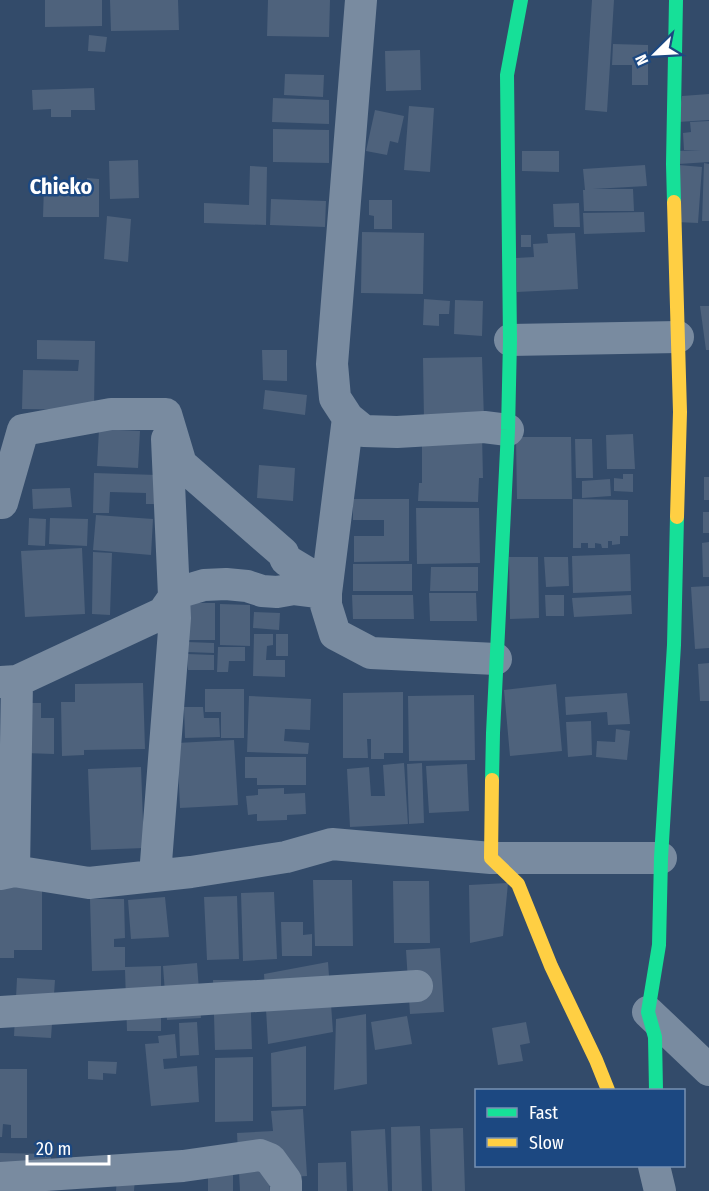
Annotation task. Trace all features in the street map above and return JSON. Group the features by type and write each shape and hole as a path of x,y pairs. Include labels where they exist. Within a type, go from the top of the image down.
{"street":[{"path":"361,0 332,364 335,398 348,418 364,430 397,432 484,427 508,430"},
{"path":"521,0 507,75 510,340 508,430 493,733 491,858 518,884 550,966 608,1089"},
{"path":"656,1089 655,1037 648,1012 659,945 661,858 674,645 680,412 673,164 676,0"},
{"path":"510,340 678,337"},
{"path":"0,503 2,503 24,430 111,414 166,414"},
{"path":"166,414 181,464 283,553 286,560 306,572 326,592"},
{"path":"155,875 175,618 166,414"},
{"path":"348,418 326,592 326,605 335,634 371,653 496,658"},
{"path":"326,592 294,589 277,592 262,591 247,586 204,585 177,593 163,613 8,681 7,872 89,883 191,872 286,857 332,844 491,858 661,858"},
{"path":"0,1012 417,986"},
{"path":"648,1012 709,1070"},
{"path":"0,1178 183,1166 260,1155 270,1159 276,1166 286,1181 286,1191"},
{"path":"654,1167 660,1191"}],"building":[{"path":"45,0 102,0 102,26 45,27"},
{"path":"110,0 178,0 179,30 111,31"},
{"path":"268,0 330,0 329,37 267,36"},
{"path":"592,0 614,0 607,112 585,110"},
{"path":"89,35 107,37 105,52 88,51"},
{"path":"613,44 648,45 648,85 632,85 632,65 612,65"},
{"path":"420,50 421,90 386,91 385,51"},
{"path":"285,74 324,75 323,97 284,95"},
{"path":"94,88 95,110 71,110 71,117 51,117 51,109 33,110 32,90"},
{"path":"709,94 709,120 678,122 682,96"},
{"path":"273,98 329,100 329,124 272,122"},
{"path":"409,106 434,108 430,172 404,170"},
{"path":"375,110 404,116 398,143 390,141 387,155 366,151"},
{"path":"709,121 709,162 679,164 678,151 701,150 684,150 683,133 691,132 690,122"},
{"path":"273,129 329,130 329,163 273,162"},
{"path":"522,151 559,151 559,172 522,171"},
{"path":"138,160 139,198 110,199 109,161"},
{"path":"704,163 709,164 709,221 702,221"},
{"path":"645,165 647,186 593,189 633,189 634,211 584,211 583,169"},
{"path":"679,165 702,167 698,223 676,222"},
{"path":"250,166 267,167 266,225 204,223 204,203 249,205"},
{"path":"87,178 99,179 99,217 43,217 44,186 87,187"},
{"path":"271,199 326,201 325,227 270,225"},
{"path":"369,200 392,200 392,229 374,229 374,216 369,215"},
{"path":"579,203 580,227 554,227 553,204"},
{"path":"644,212 645,232 584,234 583,213"},
{"path":"107,216 131,219 128,262 104,259"},
{"path":"362,232 424,233 423,294 361,293"},
{"path":"575,233 578,289 517,292 516,258 534,257 533,244 548,243 547,234"},
{"path":"521,235 531,235 531,247 521,247"},
{"path":"424,299 450,301 449,314 439,314 439,326 423,325"},
{"path":"455,300 483,301 482,336 454,334"},
{"path":"700,306 709,306 709,350 706,350"},
{"path":"37,340 95,341 94,410 22,409 23,370 78,371 79,360 37,359"},
{"path":"262,350 287,350 287,381 263,380"},
{"path":"482,357 484,420 424,421 423,358"},
{"path":"265,390 307,395 305,415 263,409"},
{"path":"99,429 140,431 138,468 97,466"},
{"path":"633,434 635,469 607,469 606,435"},
{"path":"482,435 483,478 479,478 478,502 418,501 419,483 422,483 422,444"},
{"path":"516,437 571,437 572,499 517,499"},
{"path":"575,439 592,439 593,478 576,478"},
{"path":"259,465 295,468 293,501 257,498"},
{"path":"94,473 157,475 156,504 146,504 146,493 110,492 109,513 93,513"},
{"path":"623,474 633,474 633,492 614,491 614,478 623,479"},
{"path":"704,477 709,477 709,500 704,500"},
{"path":"610,479 611,496 582,498 582,481"},
{"path":"70,488 72,507 33,509 32,489"},
{"path":"353,499 409,499 409,561 354,562 354,536 384,536 384,520 353,520"},
{"path":"573,499 628,500 628,536 620,536 620,544 612,545 612,541 608,541 608,548 602,548 601,544 595,543 595,548 588,548 588,543 581,543 581,548 573,548"},
{"path":"416,508 479,508 480,563 417,564"},
{"path":"703,512 709,512 709,533 703,533"},
{"path":"96,515 153,519 151,555 93,550"},
{"path":"29,518 46,519 45,546 28,545"},
{"path":"50,518 88,519 87,546 49,544"},
{"path":"709,542 709,577 703,577 702,543"},
{"path":"82,548 85,614 25,617 21,551"},
{"path":"93,552 112,553 110,615 92,614"},
{"path":"630,554 631,591 573,593 572,556"},
{"path":"509,557 538,557 539,618 510,619"},
{"path":"544,557 568,557 569,586 546,587"},
{"path":"353,564 412,564 412,591 353,591"},
{"path":"431,567 478,567 478,591 430,591"},
{"path":"709,586 709,648 695,649 691,587"},
{"path":"429,593 476,593 477,621 430,621"},
{"path":"352,595 413,595 414,619 353,619"},
{"path":"545,595 564,595 564,616 546,616"},
{"path":"631,595 632,614 574,617 572,598"},
{"path":"187,603 215,603 215,640 187,640"},
{"path":"220,604 250,605 250,646 220,645"},
{"path":"254,612 280,613 279,630 253,628"},
{"path":"254,634 273,634 273,645 267,646 266,660 285,660 285,677 253,676"},
{"path":"276,634 288,634 288,656 276,656"},
{"path":"187,642 214,643 214,653 187,652"},
{"path":"218,647 245,647 245,661 229,661 228,672 217,672"},
{"path":"187,654 214,655 214,670 188,670"},
{"path":"709,663 709,701 700,701 698,664"},
{"path":"143,683 145,749 84,750 84,755 62,756 61,702 75,702 75,684"},
{"path":"556,684 562,751 510,756 504,690"},
{"path":"205,689 244,689 244,738 221,738 221,712 205,712"},
{"path":"403,692 403,753 384,753 384,759 371,759 371,739 367,739 368,758 343,758 343,693"},
{"path":"627,693 630,724 608,725 607,712 566,715 565,697"},
{"path":"474,695 475,760 409,761 408,696"},
{"path":"249,696 311,699 310,730 285,729 284,741 309,743 308,754 247,752"},
{"path":"25,703 41,703 41,718 54,718 54,754 25,753"},
{"path":"184,707 203,707 204,718 219,718 220,737 185,738"},
{"path":"591,721 592,755 568,757 566,722"},
{"path":"616,729 630,731 627,760 596,757 597,741 615,742"},
{"path":"234,740 238,805 180,808 177,743"},
{"path":"245,757 306,757 306,785 257,785 257,778 245,778"},
{"path":"404,763 408,824 350,827 347,769 369,767 371,796 385,796 383,765"},
{"path":"422,763 424,823 409,824 407,764"},
{"path":"467,764 469,811 429,813 426,766"},
{"path":"141,767 144,848 91,850 88,769"},
{"path":"284,788 284,794 305,793 306,814 287,815 287,820 257,821 257,814 248,815 246,796 258,795 258,789"},
{"path":"313,880 352,880 353,946 315,946"},
{"path":"393,881 429,881 430,943 394,943"},
{"path":"508,883 503,936 470,943 469,885"},
{"path":"0,886 42,886 42,950 14,950 14,958 0,958"},
{"path":"274,892 277,959 243,961 241,893"},
{"path":"237,896 239,959 207,960 204,897"},
{"path":"165,897 169,937 131,939 128,900"},
{"path":"90,899 124,899 125,938 114,939 114,947 125,947 125,967 161,966 161,1031 127,1031 125,970 92,971"},
{"path":"281,922 303,922 303,935 312,934 312,956 282,956"},
{"path":"440,948 444,1012 410,1014 406,950"},
{"path":"328,962 333,1032 268,1044 264,974"},
{"path":"197,963 201,1018 167,1020 163,966"},
{"path":"17,978 55,980 51,1038 14,1036"},
{"path":"213,980 250,980 252,1049 215,1050"},
{"path":"366,1014 367,1084 334,1090 336,1019"},
{"path":"407,1016 412,1044 375,1050 371,1022"},
{"path":"197,1022 199,1055 180,1056 179,1023"},
{"path":"526,1022 530,1043 520,1045 523,1061 498,1065 492,1028"},
{"path":"175,1034 177,1058 163,1059 164,1069 197,1066 199,1102 151,1106 145,1044 159,1043 158,1036"},
{"path":"306,1046 306,1106 272,1107 271,1053"},
{"path":"253,1057 253,1121 215,1122 215,1058"},
{"path":"88,1061 117,1062 116,1074 103,1073 103,1080 88,1079"},
{"path":"0,1069 27,1069 27,1138 11,1138 11,1125 3,1124 2,1137 0,1137"},
{"path":"303,1109 307,1176 269,1178 270,1191 240,1191 237,1133 273,1131 271,1111"},
{"path":"420,1126 422,1191 392,1191 391,1127"},
{"path":"463,1128 465,1191 432,1191 430,1129"},
{"path":"385,1129 388,1191 353,1191 351,1131"},
{"path":"0,1153 51,1154 50,1191 0,1191"},
{"path":"208,1155 233,1155 233,1191 208,1191"},
{"path":"346,1162 347,1191 318,1191 318,1163"},
{"path":"118,1165 136,1166 134,1191 116,1191"}],"traffic: fast":[{"path":"492,780 510,340 507,75 521,0"},
{"path":"674,202 676,0"},
{"path":"656,1089 655,1037 648,1012 659,945 661,858 674,645 677,517"}],"traffic: slow":[{"path":"674,202 680,412 677,517"},
{"path":"492,780 491,858 518,884 551,966 608,1089"}],"district":[{"name":"Chieko","path":"61,186"}]}
